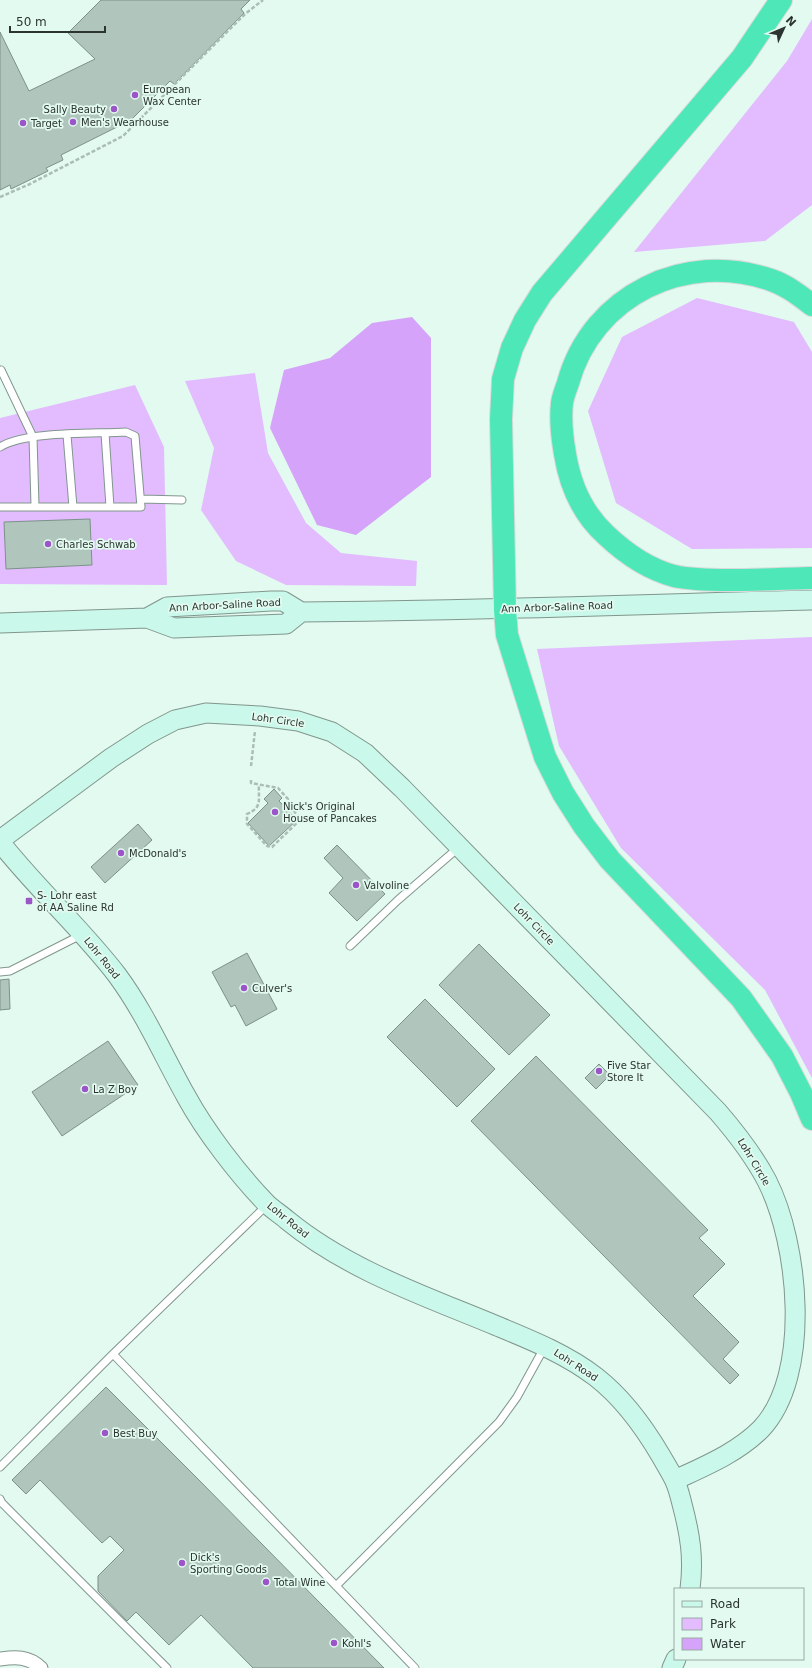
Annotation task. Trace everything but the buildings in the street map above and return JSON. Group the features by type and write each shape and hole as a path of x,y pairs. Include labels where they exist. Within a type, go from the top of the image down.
{"highway":[{"path":"781,0 742,58 542,293 525,320 512,348 503,379 501,419 505,610 507,635 520,677 546,757 563,792 584,826 610,860 741,998 782,1056 801,1093 812,1120"},
{"path":"812,305 793,291 772,280 746,273 715,270 691,273 664,279 635,292 612,309 587,338 572,367 562,402 561,433 567,470 581,504 598,528 623,551 645,564 673,576 699,580 812,578"}],"street":[{"name":"Ann Arbor-Saline Road","path":"0,623 147,618 174,628 286,624 302,612 505,610 598,605 812,600"},
{"name":"Lohr Circle","path":"0,841 111,758 148,734 175,720 206,713 260,716 298,721 332,732 365,752 402,788 718,1112 748,1149 767,1182 781,1215 795,1277 797,1324 791,1376 776,1409 761,1429 726,1456 675,1480"},
{"name":"Lohr Road","path":"0,841 18,866 83,934 117,975 144,1015 186,1096 206,1128 241,1174 268,1204 303,1233 338,1256 410,1290 545,1346 596,1377 620,1398 653,1443 675,1480 690,1531 690,1588"},
{"path":"0,1659 21,1657 34,1662 41,1668"}],"lane":[{"path":"1,370 33,437 35,506"},
{"path":"0,447 33,437 126,432 135,436 141,500 141,507 0,507"},
{"path":"105,433 110,507"},
{"path":"68,435 73,507"},
{"path":"141,500 182,500"},
{"path":"350,946 398,900 459,848"},
{"path":"0,972 10,971 83,934"},
{"path":"0,1467 113,1354 268,1204"},
{"path":"336,1586 499,1422 517,1397 545,1346"},
{"path":"113,1354 415,1668"},
{"path":"0,1499 2,1503 167,1668"}],"path":[{"path":"0,197 30,184 124,136 245,14 263,0"},
{"path":"251,766 255,731"},
{"path":"251,780 251,783 278,788 288,799 286,802 301,819 272,847 268,846 247,824 247,814 256,810 258,806 259,785"}],"green space":[{"path":"812,19 812,205 765,241 634,252 787,61"},
{"path":"697,298 794,322 812,352 812,548 692,549 616,503 588,411 622,337"},
{"path":"255,373 268,453 306,523 341,553 417,561 416,586 286,585 236,561 201,510 214,448 185,381"},
{"path":"135,385 164,447 167,585 0,584 0,418"},
{"path":"812,637 812,1078 765,990 621,848 559,746 537,649"}],"water":[{"path":"412,317 431,338 431,477 356,535 317,525 270,428 284,370 330,358 372,323"}],"place":[{"name":"European Wax Center","path":"135,95"},
{"name":"Sally Beauty","path":"114,109"},
{"name":"Men's Wearhouse","path":"73,122"},
{"name":"Target","path":"23,123"},
{"name":"Charles Schwab","path":"48,544"},
{"name":"Nick's Original House of Pancakes","path":"275,812"},
{"name":"McDonald's","path":"121,853"},
{"name":"Valvoline","path":"356,885"},
{"name":"S- Lohr east of AA Saline Rd","path":"29,901"},
{"name":"Culver's","path":"244,988"},
{"name":"Five Star Store It","path":"599,1071"},
{"name":"La Z Boy","path":"85,1089"},
{"name":"Best Buy","path":"105,1433"},
{"name":"Dick's Sporting Goods","path":"182,1563"},
{"name":"Total Wine","path":"266,1582"},
{"name":"Kohl's","path":"334,1643"}]}
